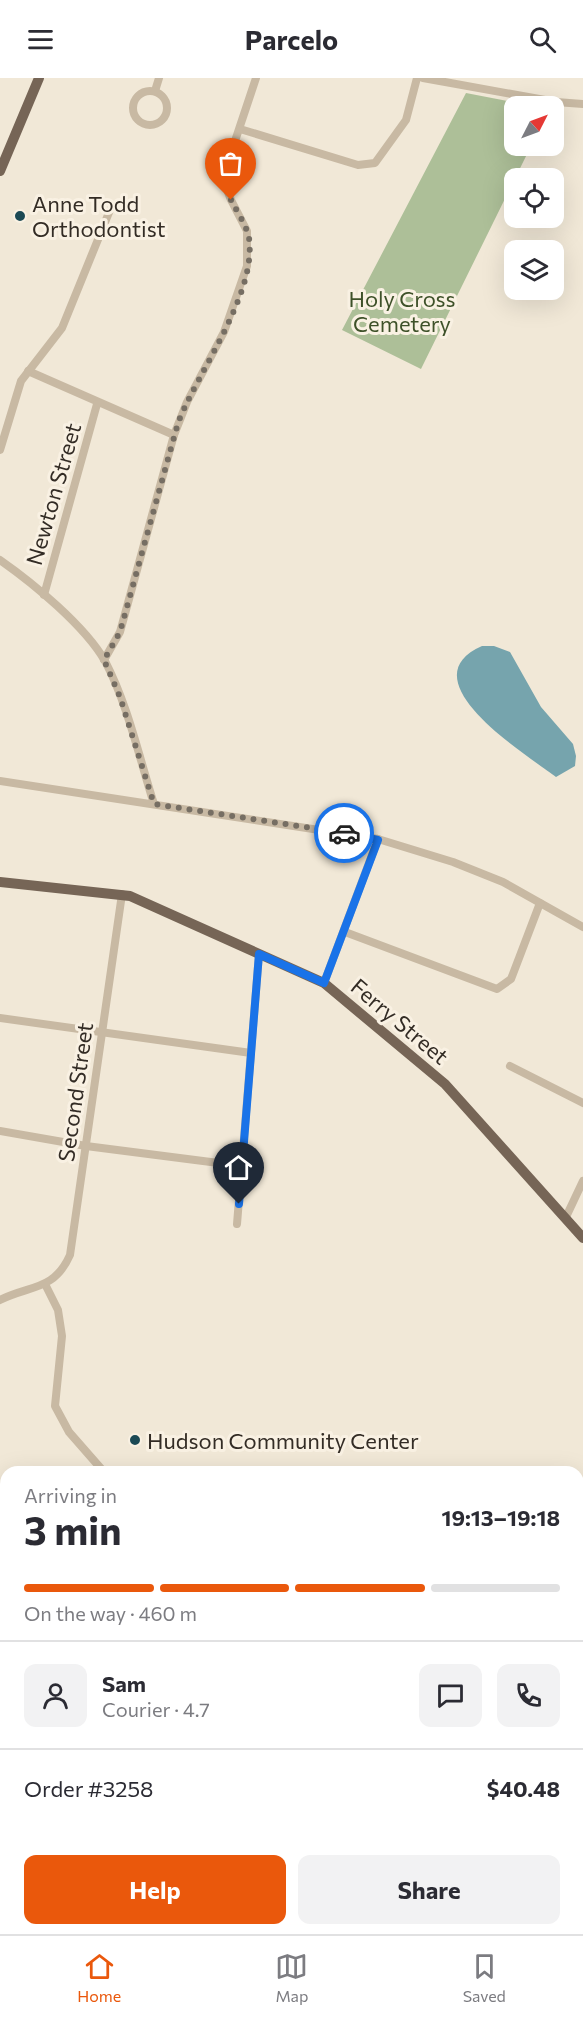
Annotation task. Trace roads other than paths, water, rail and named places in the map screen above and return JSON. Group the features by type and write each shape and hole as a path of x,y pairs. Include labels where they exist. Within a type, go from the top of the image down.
{"main road":[{"path":"0,171 39,78"},
{"name":"Ferry Street","path":"0,882 122,894 152,904 324,983 445,1084 583,1238"}],"street":[{"path":"155,91 159,78"},
{"path":"104,660 120,632 174,435 187,402 224,332 247,266 249,249 247,231 225,184 232,150 256,78"},
{"path":"240,129 358,165 375,163 406,120 417,78"},
{"path":"423,78 555,102 583,104"},
{"path":"155,91 165,98 168,110 163,120 148,125 137,119 133,111 134,102 142,93 155,91"},
{"path":"0,450 16,391 28,371 62,328 110,210"},
{"path":"28,371 97,404 174,435"},
{"name":"Newton Street","path":"44,595 97,404"},
{"path":"0,560 44,595 89,640 104,660 120,697 154,804"},
{"path":"0,782 378,840 503,882 583,927"},
{"path":"324,983 378,840"},
{"name":"Second Street","path":"45,1284 63,1270 70,1255 122,894"},
{"path":"345,932 497,989 511,980 540,903"},
{"path":"237,1224 259,954"},
{"path":"0,1018 251,1053"},
{"path":"510,1066 583,1103"},
{"path":"0,1131 86,1146 242,1166"},
{"path":"566,1217 583,1181"},
{"path":"0,1300 45,1284 58,1310 62,1336 55,1406 69,1432 100,1466"}],"water":[{"path":"482,646 494,646 510,652 541,707 573,744 576,756 575,766 556,777 500,735 479,716 464,697 457,678 462,660"}],"place":[{"name":"Anne Todd Orthodontist","path":"20,216"},
{"name":"Hudson Community Center","path":"135,1440"}],"park label":[{"name":"Holy Cross Cemetery","path":"402,310"}]}
